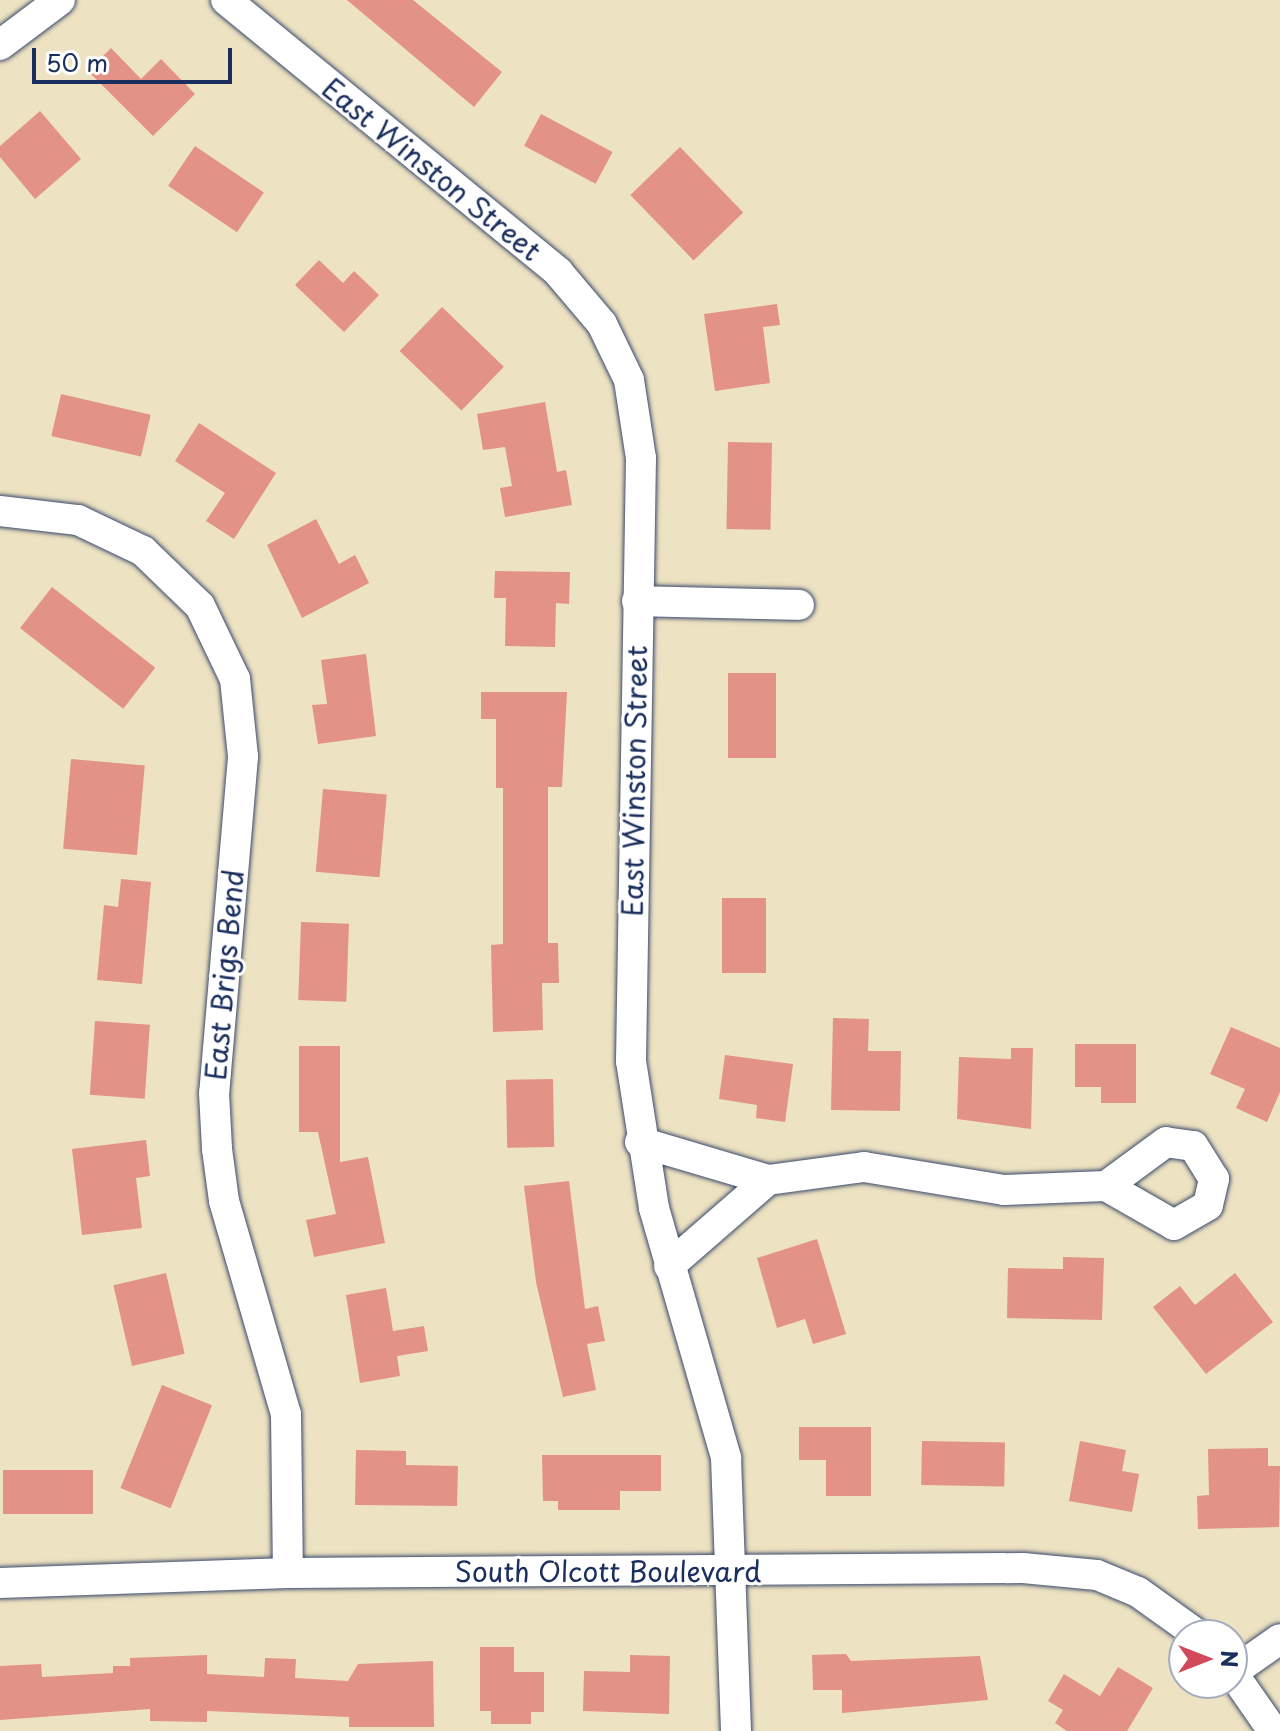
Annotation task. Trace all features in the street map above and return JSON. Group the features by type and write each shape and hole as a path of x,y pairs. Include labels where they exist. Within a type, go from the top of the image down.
{"street":[{"path":"0,45 60,0"},
{"name":"East Winston Street","path":"226,0 590,306 618,351 639,420 630,1021 640,1142 669,1266 726,1458 734,1571 736,1731"},
{"name":"East Brigs Bend","path":"0,511 78,520 143,551 200,606 235,679 243,757 214,1093 217,1149 224,1201 286,1414 288,1573"},
{"path":"637,601 799,605"},
{"path":"640,1142 768,1180 864,1167 1004,1190 1106,1186"},
{"path":"669,1266 768,1180"},
{"name":"South Olcott Boulevard","path":"0,1583 288,1573 1023,1568 1097,1575 1138,1592 1176,1619"},
{"path":"1248,1661 1280,1639"},
{"path":"1248,1695 1273,1731"}],"building":[{"path":"347,0 413,0 502,72 474,107"},
{"path":"111,48 141,79 161,59 195,94 153,136 88,71"},
{"path":"40,111 81,159 35,199 0,157 0,146"},
{"path":"541,114 613,152 596,184 524,146"},
{"path":"195,146 264,192 237,232 168,186"},
{"path":"680,147 743,212 694,260 630,195"},
{"path":"319,260 343,283 354,271 379,295 344,332 295,285"},
{"path":"777,304 780,325 763,327 770,383 715,391 704,314"},
{"path":"442,307 504,367 461,411 400,351"},
{"path":"61,394 151,415 141,457 51,436"},
{"path":"545,402 557,472 566,470 572,505 505,517 500,488 512,486 505,447 483,450 477,414"},
{"path":"199,423 276,473 234,539 206,521 225,493 175,461"},
{"path":"728,442 772,443 770,530 726,529"},
{"path":"316,519 339,564 355,555 369,583 302,618 267,545"},
{"path":"495,571 570,572 569,604 556,603 555,647 505,646 506,598 494,598"},
{"path":"52,587 155,668 123,709 20,628"},
{"path":"366,654 376,736 318,744 312,705 327,704 321,660"},
{"path":"728,673 776,673 776,758 728,758"},
{"path":"481,692 567,692 562,787 548,787 548,943 558,943 559,983 542,983 543,1030 493,1032 491,945 503,944 503,788 496,788 496,719 481,719"},
{"path":"71,759 145,765 137,855 63,849"},
{"path":"323,789 387,795 380,877 316,872"},
{"path":"121,879 151,882 142,984 97,980 104,905 118,907"},
{"path":"722,898 766,898 766,973 722,973"},
{"path":"301,922 349,924 346,1002 298,1000"},
{"path":"833,1018 869,1019 868,1051 901,1051 900,1111 831,1110"},
{"path":"95,1021 150,1025 145,1099 90,1095"},
{"path":"1231,1027 1280,1048 1280,1092 1267,1122 1236,1108 1245,1089 1210,1074"},
{"path":"1075,1044 1136,1044 1136,1103 1101,1103 1101,1087 1075,1087"},
{"path":"299,1046 340,1046 340,1162 368,1157 385,1243 314,1257 306,1220 336,1214 318,1132 299,1132"},
{"path":"1011,1048 1033,1048 1031,1129 957,1119 959,1057 1011,1059"},
{"path":"725,1055 793,1064 785,1122 756,1118 757,1105 719,1099"},
{"path":"553,1079 554,1147 507,1148 506,1080"},
{"path":"146,1140 150,1176 136,1178 142,1228 82,1235 72,1149"},
{"path":"569,1181 585,1309 598,1306 605,1341 587,1344 596,1390 563,1397 536,1282 524,1186"},
{"path":"817,1239 846,1334 813,1344 805,1319 777,1328 757,1258"},
{"path":"1063,1257 1104,1258 1102,1320 1007,1318 1008,1268 1063,1269"},
{"path":"166,1273 185,1354 132,1366 113,1285"},
{"path":"1235,1273 1273,1322 1206,1374 1153,1307 1180,1286 1195,1305"},
{"path":"386,1288 393,1331 424,1326 428,1351 397,1356 400,1376 360,1383 346,1295"},
{"path":"162,1385 212,1405 170,1508 120,1488"},
{"path":"799,1427 871,1427 871,1496 826,1496 826,1460 799,1460"},
{"path":"922,1441 1005,1442 1004,1486 921,1485"},
{"path":"1080,1441 1126,1450 1122,1471 1139,1474 1132,1512 1069,1501"},
{"path":"1268,1448 1268,1466 1280,1466 1279,1527 1198,1529 1197,1496 1209,1495 1208,1449"},
{"path":"356,1450 406,1451 406,1465 458,1466 457,1506 355,1505"},
{"path":"542,1455 661,1455 661,1491 620,1491 620,1510 558,1510 558,1501 543,1501"},
{"path":"3,1470 93,1470 93,1514 3,1514"},
{"path":"480,1647 514,1647 514,1672 544,1672 544,1712 531,1712 531,1724 491,1724 491,1711 480,1711"},
{"path":"846,1654 851,1661 980,1656 988,1700 842,1713 842,1690 813,1690 812,1655"},
{"path":"207,1655 207,1674 264,1677 265,1658 296,1659 295,1678 348,1681 358,1664 433,1661 434,1727 349,1727 349,1717 207,1711 207,1722 150,1721 150,1709 0,1720 0,1666 41,1664 42,1677 113,1673 113,1666 130,1666 130,1658"},
{"path":"630,1655 670,1656 669,1714 583,1711 584,1671 630,1672"},
{"path":"1118,1667 1153,1688 1127,1731 1067,1731 1055,1723 1063,1710 1048,1701 1064,1674 1100,1696"}]}
